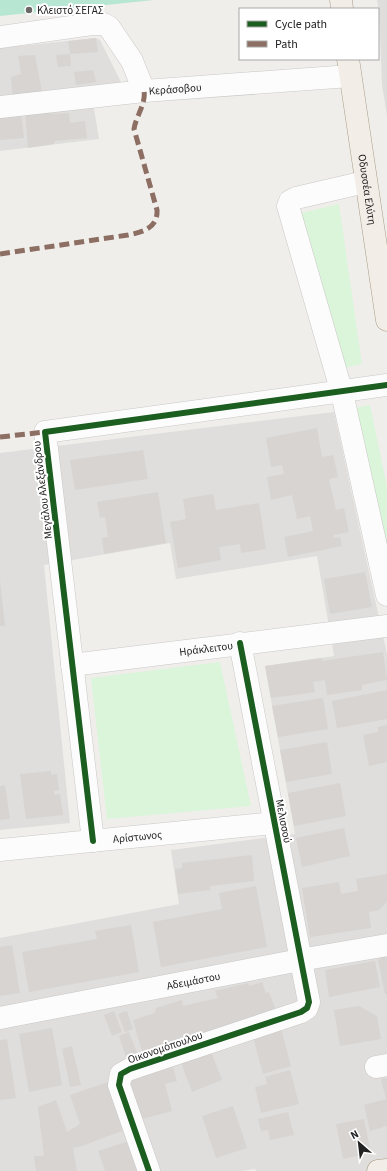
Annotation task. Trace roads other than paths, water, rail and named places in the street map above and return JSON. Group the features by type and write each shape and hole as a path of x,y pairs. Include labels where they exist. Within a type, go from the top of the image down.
{"main road":[{"name":"Οδυσσέα Ελύτη","path":"349,67 365,182 381,240 387,316"},
{"path":"378,1171 387,1170"}],"street":[{"path":"0,37 92,24 104,24 109,27 132,61 144,91"},
{"name":"Κεράσοβου","path":"0,107 349,67"},
{"path":"365,182 296,198 290,201 288,206 342,393 387,595"},
{"name":"Μεγάλου Αλεξάνδρου","path":"93,841 45,432 342,393 387,385"},
{"name":"Ηράκλειτου","path":"72,665 387,626"},
{"name":"Μελισσού","path":"240,643 309,1002"},
{"name":"Αρίστωνος","path":"0,850 274,823"},
{"name":"Αδειμάστου","path":"0,1018 300,960 387,945"},
{"name":"Οικονομόπουλου","path":"149,1171 119,1084 121,1074 130,1068 301,1012 307,1008 309,1002"}],"place":[{"name":"Κλειστό ΣΕΓΑΣ","path":"29,10"}]}
